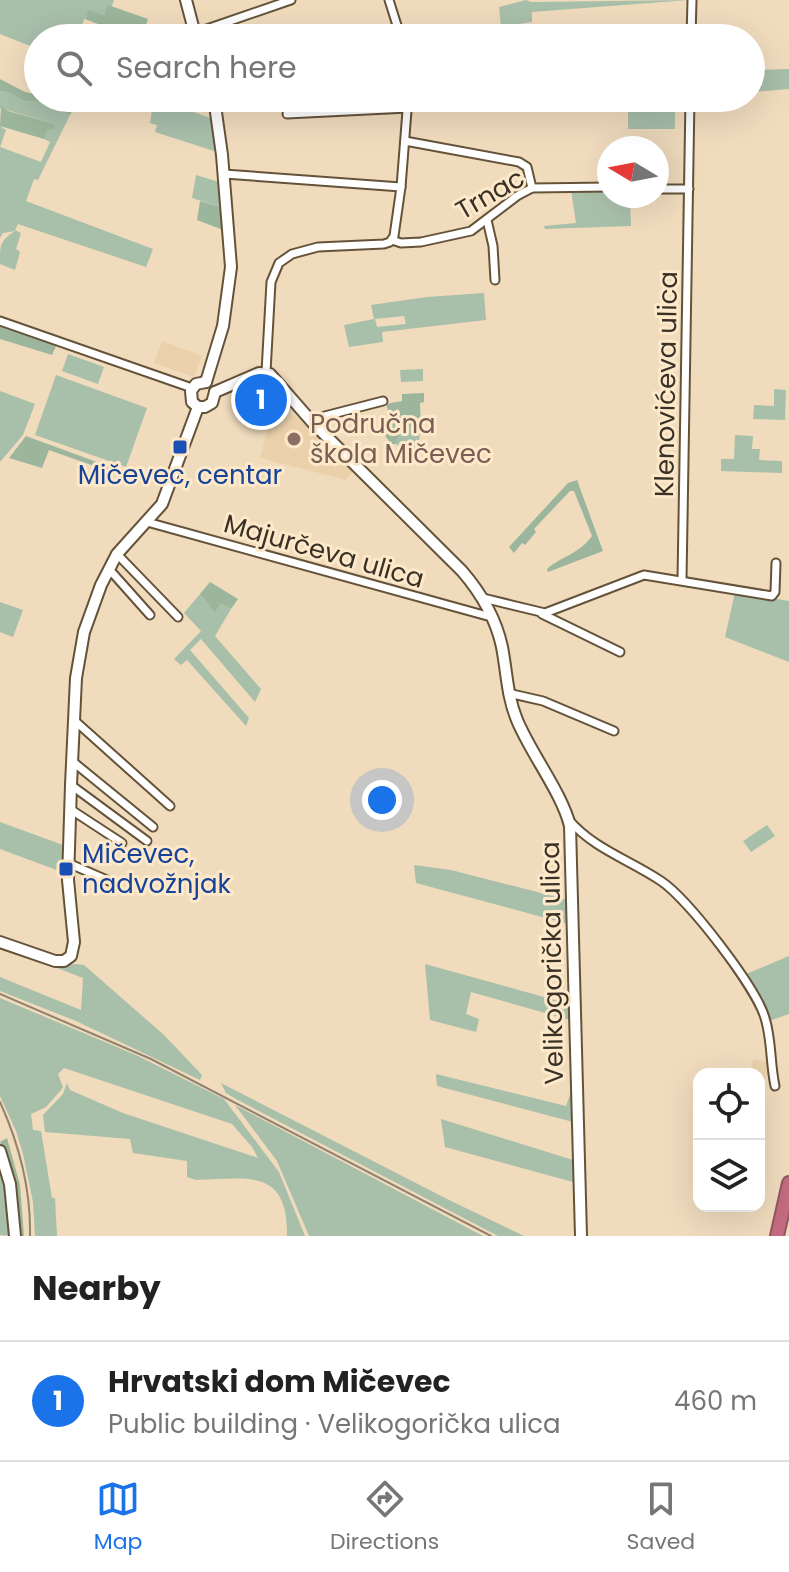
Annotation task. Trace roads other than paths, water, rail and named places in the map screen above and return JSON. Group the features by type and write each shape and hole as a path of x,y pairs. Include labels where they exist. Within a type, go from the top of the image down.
{"highway":[{"path":"777,1236 789,1183"}],"street":[{"path":"186,0 193,24"},
{"path":"228,24 291,0"},
{"path":"389,0 397,24"},
{"path":"691,24 692,0"},
{"path":"206,382 223,326 230,278 231,248 216,112"},
{"path":"287,114 327,112"},
{"path":"392,240 401,187 408,112"},
{"name":"Klenovićeva ulica","path":"682,580 690,112"},
{"path":"405,141 519,162 527,167 532,188"},
{"path":"224,174 401,187"},
{"name":"Trnac","path":"266,372 271,283 279,263 308,249 370,246 392,240 401,243 471,231 532,188 597,187"},
{"path":"669,189 689,189"},
{"path":"487,220 493,246 495,280"},
{"path":"0,321 192,388"},
{"path":"215,392 266,372"},
{"name":"Velikogorička ulica","path":"266,372 462,571 482,598 501,643 508,693 524,736 569,820 581,1236"},
{"path":"198,407 191,398 192,388 206,382"},
{"path":"206,382 215,392"},
{"path":"198,407 212,403 215,392"},
{"path":"312,422 317,418 383,401"},
{"path":"0,942 55,961 67,960 72,954 74,942 68,863 70,809 76,678 84,632 117,554 162,504 198,407"},
{"name":"Majurčeva ulica","path":"147,522 491,617"},
{"path":"117,554 178,617"},
{"path":"540,613 638,576 682,580 772,596 775,592 776,563"},
{"path":"109,569 150,615"},
{"path":"482,598 540,613 620,652"},
{"path":"508,693 543,701 614,731"},
{"path":"74,720 170,806"},
{"path":"72,761 153,827"},
{"path":"71,785 147,841"},
{"path":"70,809 122,843"},
{"path":"569,820 590,841 665,884 692,910 754,993 762,1009 768,1028 775,1086"},
{"path":"68,863 116,884"},
{"path":"0,1151 10,1184 15,1236"}],"railway":[{"path":"0,994 151,1059 491,1236"},
{"path":"0,1102 22,1168 30,1236"}],"place":[{"name":"Hrvatski dom Mičevec","path":"261,400"},
{"name":"Područna škola Mičevec","path":"294,439"},
{"name":"Mičevec, centar","path":"180,447"},
{"name":"Mičevec, nadvožnjak","path":"66,869"}]}
